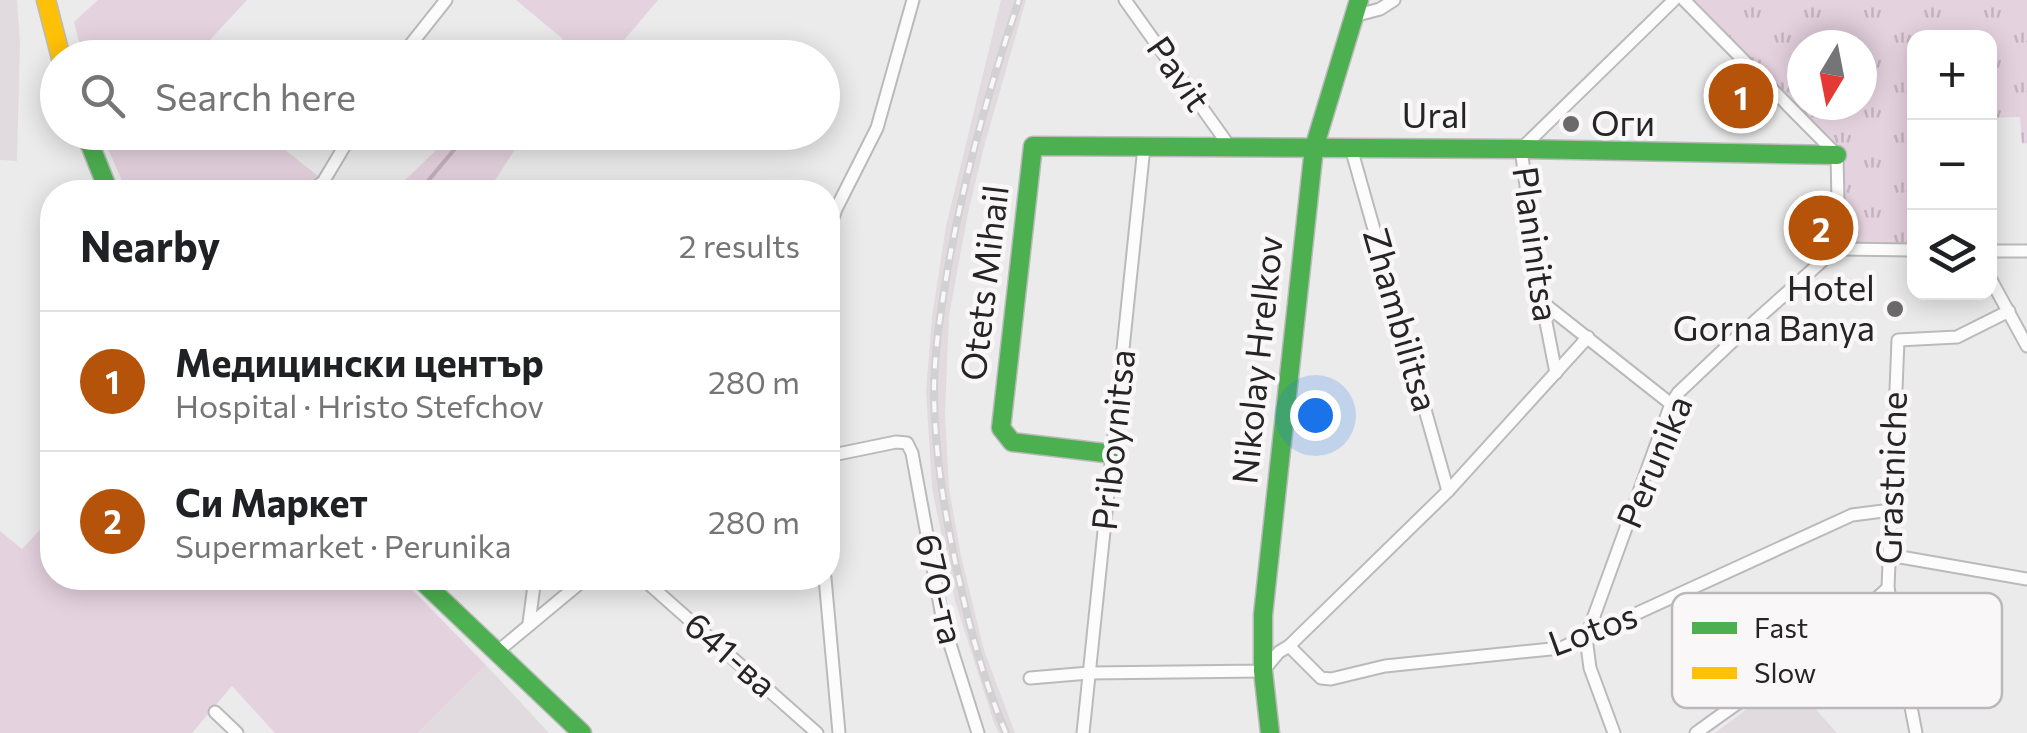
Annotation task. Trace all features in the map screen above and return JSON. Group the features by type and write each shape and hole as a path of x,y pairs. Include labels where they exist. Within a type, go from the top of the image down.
{"main road":[{"path":"46,0 56,40"},
{"name":"Nikolay Hrelkov","path":"1270,733 1263,671 1263,616 1314,148 1356,8"},
{"name":"Ural","path":"1034,146 1837,155"},
{"name":"Otets Mihail","path":"1034,146 1001,428 1012,442 1113,454"},
{"path":"92,150 104,180"},
{"path":"432,590 582,733"}],"street":[{"path":"414,40 446,0"},
{"path":"840,194 878,128 913,0"},
{"name":"Pavit","path":"1125,0 1230,148"},
{"path":"1356,8 1380,9 1394,0"},
{"name":"Planinitsa","path":"1556,372 1521,149 1674,0"},
{"path":"1684,0 1837,155 1839,249 1907,250"},
{"name":"Priboynitsa","path":"1083,733 1144,147"},
{"name":"Zhambilitsa","path":"1351,148 1448,491"},
{"path":"324,180 342,150"},
{"name":"Perunika","path":"1586,638 1678,393 1839,249"},
{"path":"1997,250 2027,251"},
{"path":"1997,290 2027,346"},
{"path":"1542,302 1671,404"},
{"name":"Grastniche","path":"1889,593 1898,340 1957,336 2009,311"},
{"name":"Planinitsa","path":"1263,671 1448,491 1588,338"},
{"name":"670-та","path":"840,454 896,442 906,443 912,453 944,622 978,733"},
{"name":"Lotos","path":"1683,593 1852,515 1891,510"},
{"path":"1889,556 2027,579"},
{"path":"1883,593 1888,588"},
{"path":"529,623 533,590"},
{"path":"497,652 571,590"},
{"name":"641-ва","path":"656,590 817,733"},
{"path":"826,590 838,733"},
{"name":"Lotos","path":"1290,646 1321,678 1330,679 1385,666 1571,645 1672,598"},
{"path":"1586,638 1590,668 1614,733"},
{"path":"1030,678 1090,673 1263,671"},
{"path":"1696,733 1730,708"},
{"name":"Grastniche","path":"1911,708 1916,733"},
{"path":"215,712 237,733"}],"shaded area":[{"path":"0,0 17,0 17,161 0,160"},
{"path":"1001,0 1026,0 968,213 949,316 945,414 949,488 961,556 984,650 1015,733 999,733 994,723 955,601 932,488 926,391 946,226"},
{"path":"486,665 549,733 418,733"},
{"path":"1748,708 1815,708 1837,733 1715,733"}],"green space":[{"path":"98,0 247,0 210,40 79,40 74,22"},
{"path":"516,0 658,0 624,40 563,39"},
{"path":"1684,0 2027,0 2027,143 2022,144 2020,117 1997,118 1997,30 1907,30 1907,250 1839,249 1837,155 1802,120 1877,120 1877,30 1787,30 1787,104"},
{"path":"108,150 285,150 323,180 122,180"},
{"path":"436,150 515,150 495,180 405,180"},
{"path":"40,530 40,590 413,590 486,665 418,733 275,733 232,686 192,733 0,733 0,531 22,549"}],"waterway":[{"path":"429,180 454,150"}],"railway":[{"path":"1006,733 980,662 956,563 939,467 934,393 940,321 960,208 986,103 1019,0"}],"traffic: fast":[{"path":"1270,733 1263,671 1263,615 1314,148 1359,0"},
{"path":"1113,454 1012,442 1001,428 1033,146 1837,155"},
{"path":"92,150 104,180"},
{"path":"432,590 582,733"}],"traffic: slow":[{"path":"46,0 56,40"}],"place":[{"name":"Медицински център","path":"1741,96"},
{"name":"Оги","path":"1571,124"},
{"name":"Си Маркет","path":"1821,228"},
{"name":"Hotel Gorna Banya","path":"1895,309"}]}
